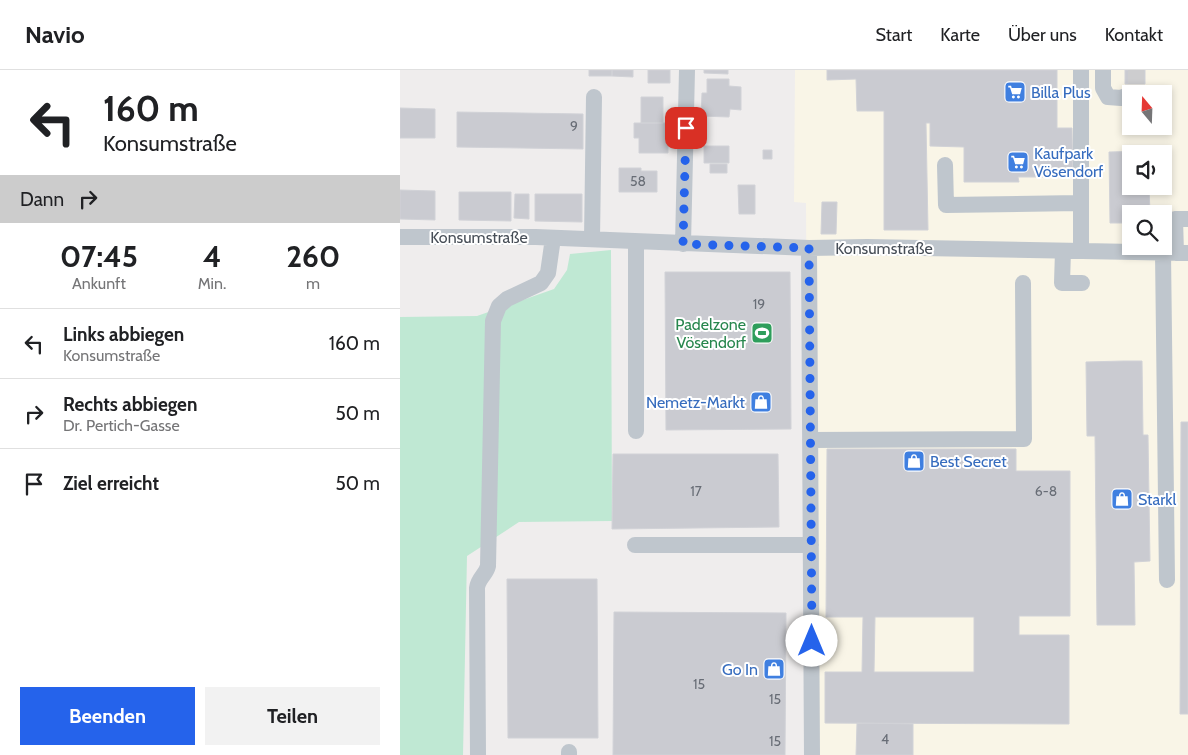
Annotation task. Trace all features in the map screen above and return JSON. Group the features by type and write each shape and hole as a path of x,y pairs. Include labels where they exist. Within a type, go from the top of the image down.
{"street":[{"path":"683,244 687,70"},
{"path":"1081,70 1081,179 1079,202 1081,251"},
{"path":"1103,70 1103,88 1108,98 1122,97"},
{"path":"592,240 594,97"},
{"path":"945,165 946,205 1079,202"},
{"path":"1167,580 1175,219 1188,219"},
{"name":"Konsumstraße","path":"400,237 553,238 809,248 867,247 1175,253"},
{"path":"478,755 477,588 478,581 487,572 488,566 493,321 499,306 503,302 541,283 545,278 548,273 553,238"},
{"path":"636,242 636,431"},
{"path":"809,248 812,755"},
{"path":"1063,251 1062,283 1082,283"},
{"path":"810,440 1024,439 1023,283"},
{"path":"635,545 811,545"}],"shaded area":[{"path":"795,70 1188,70 1188,755 809,755 806,203 794,202"}],"green space":[{"path":"611,250 612,521 519,522 467,556 463,755 400,755 400,317 477,316 554,289 567,270 570,254"}],"building":[{"path":"589,70 612,70 612,76 589,76"},
{"path":"612,70 633,70 633,77 612,76"},
{"path":"648,70 670,70 670,83 648,83"},
{"path":"704,70 728,70 728,74 704,73"},
{"name":"Kaufpark Vösendorf","path":"827,70 1057,70 1057,128 1072,128 1073,177 1018,177 1019,182 964,182 964,147 930,146 930,123 926,123 928,230 884,230 884,111 857,111 856,79 827,80"},
{"path":"1125,70 1145,70 1145,84 1125,84"},
{"path":"707,79 729,79 729,86 741,87 741,110 730,109 729,117 701,116 702,93 707,93"},
{"path":"641,97 663,97 663,123 641,123"},
{"path":"400,108 435,109 435,138 400,138"},
{"path":"457,112 583,114 583,149 457,147"},
{"path":"634,123 668,123 668,153 639,153 639,138 634,138"},
{"path":"704,146 729,146 729,163 704,163"},
{"path":"763,150 772,150 772,159 763,159"},
{"path":"1109,152 1122,152 1122,195 1149,195 1150,205 1122,205 1122,223 1110,223"},
{"path":"710,164 727,164 727,173 710,173"},
{"path":"619,168 641,168 641,171 657,171 657,192 619,192"},
{"path":"738,185 755,185 755,214 739,214"},
{"path":"400,190 435,191 435,220 400,219"},
{"path":"459,192 511,192 511,221 459,220"},
{"path":"515,194 529,194 529,219 514,218"},
{"path":"535,194 582,194 582,222 535,221"},
{"path":"822,202 837,202 836,234 821,234"},
{"path":"665,272 790,272 791,429 666,430"},
{"name":"Starkl","path":"1142,361 1143,435 1148,435 1150,561 1134,562 1135,625 1097,625 1095,436 1087,436 1086,362"},
{"path":"1181,422 1188,422 1188,714 1180,714"},
{"path":"827,449 1016,449 1016,471 1070,471 1070,616 1019,616 1019,635 1069,635 1069,724 825,723 825,672 862,672 863,617 826,617","holes":["875,617 974,617 974,672 874,672"]},
{"path":"613,454 778,454 779,527 612,529"},
{"path":"507,579 597,579 598,738 508,738"},
{"path":"614,612 786,613 785,755 613,755"},
{"path":"857,723 913,724 913,755 856,755"}],"tunnel":[{"path":"1136,70 1136,84"}],"place":[{"name":"Billa Plus","path":"1015,92"},
{"name":"Kaufpark Vösendorf","path":"1018,162"},
{"name":"Padelzone Vösendorf","path":"762,333"},
{"name":"Nemetz-Markt","path":"761,402"},
{"name":"Best Secret","path":"914,461"},
{"name":"Starkl","path":"1122,499"},
{"name":"Go In","path":"774,669"}],"route":[{"path":"686,128 683,244 809,248 812,641"}]}
